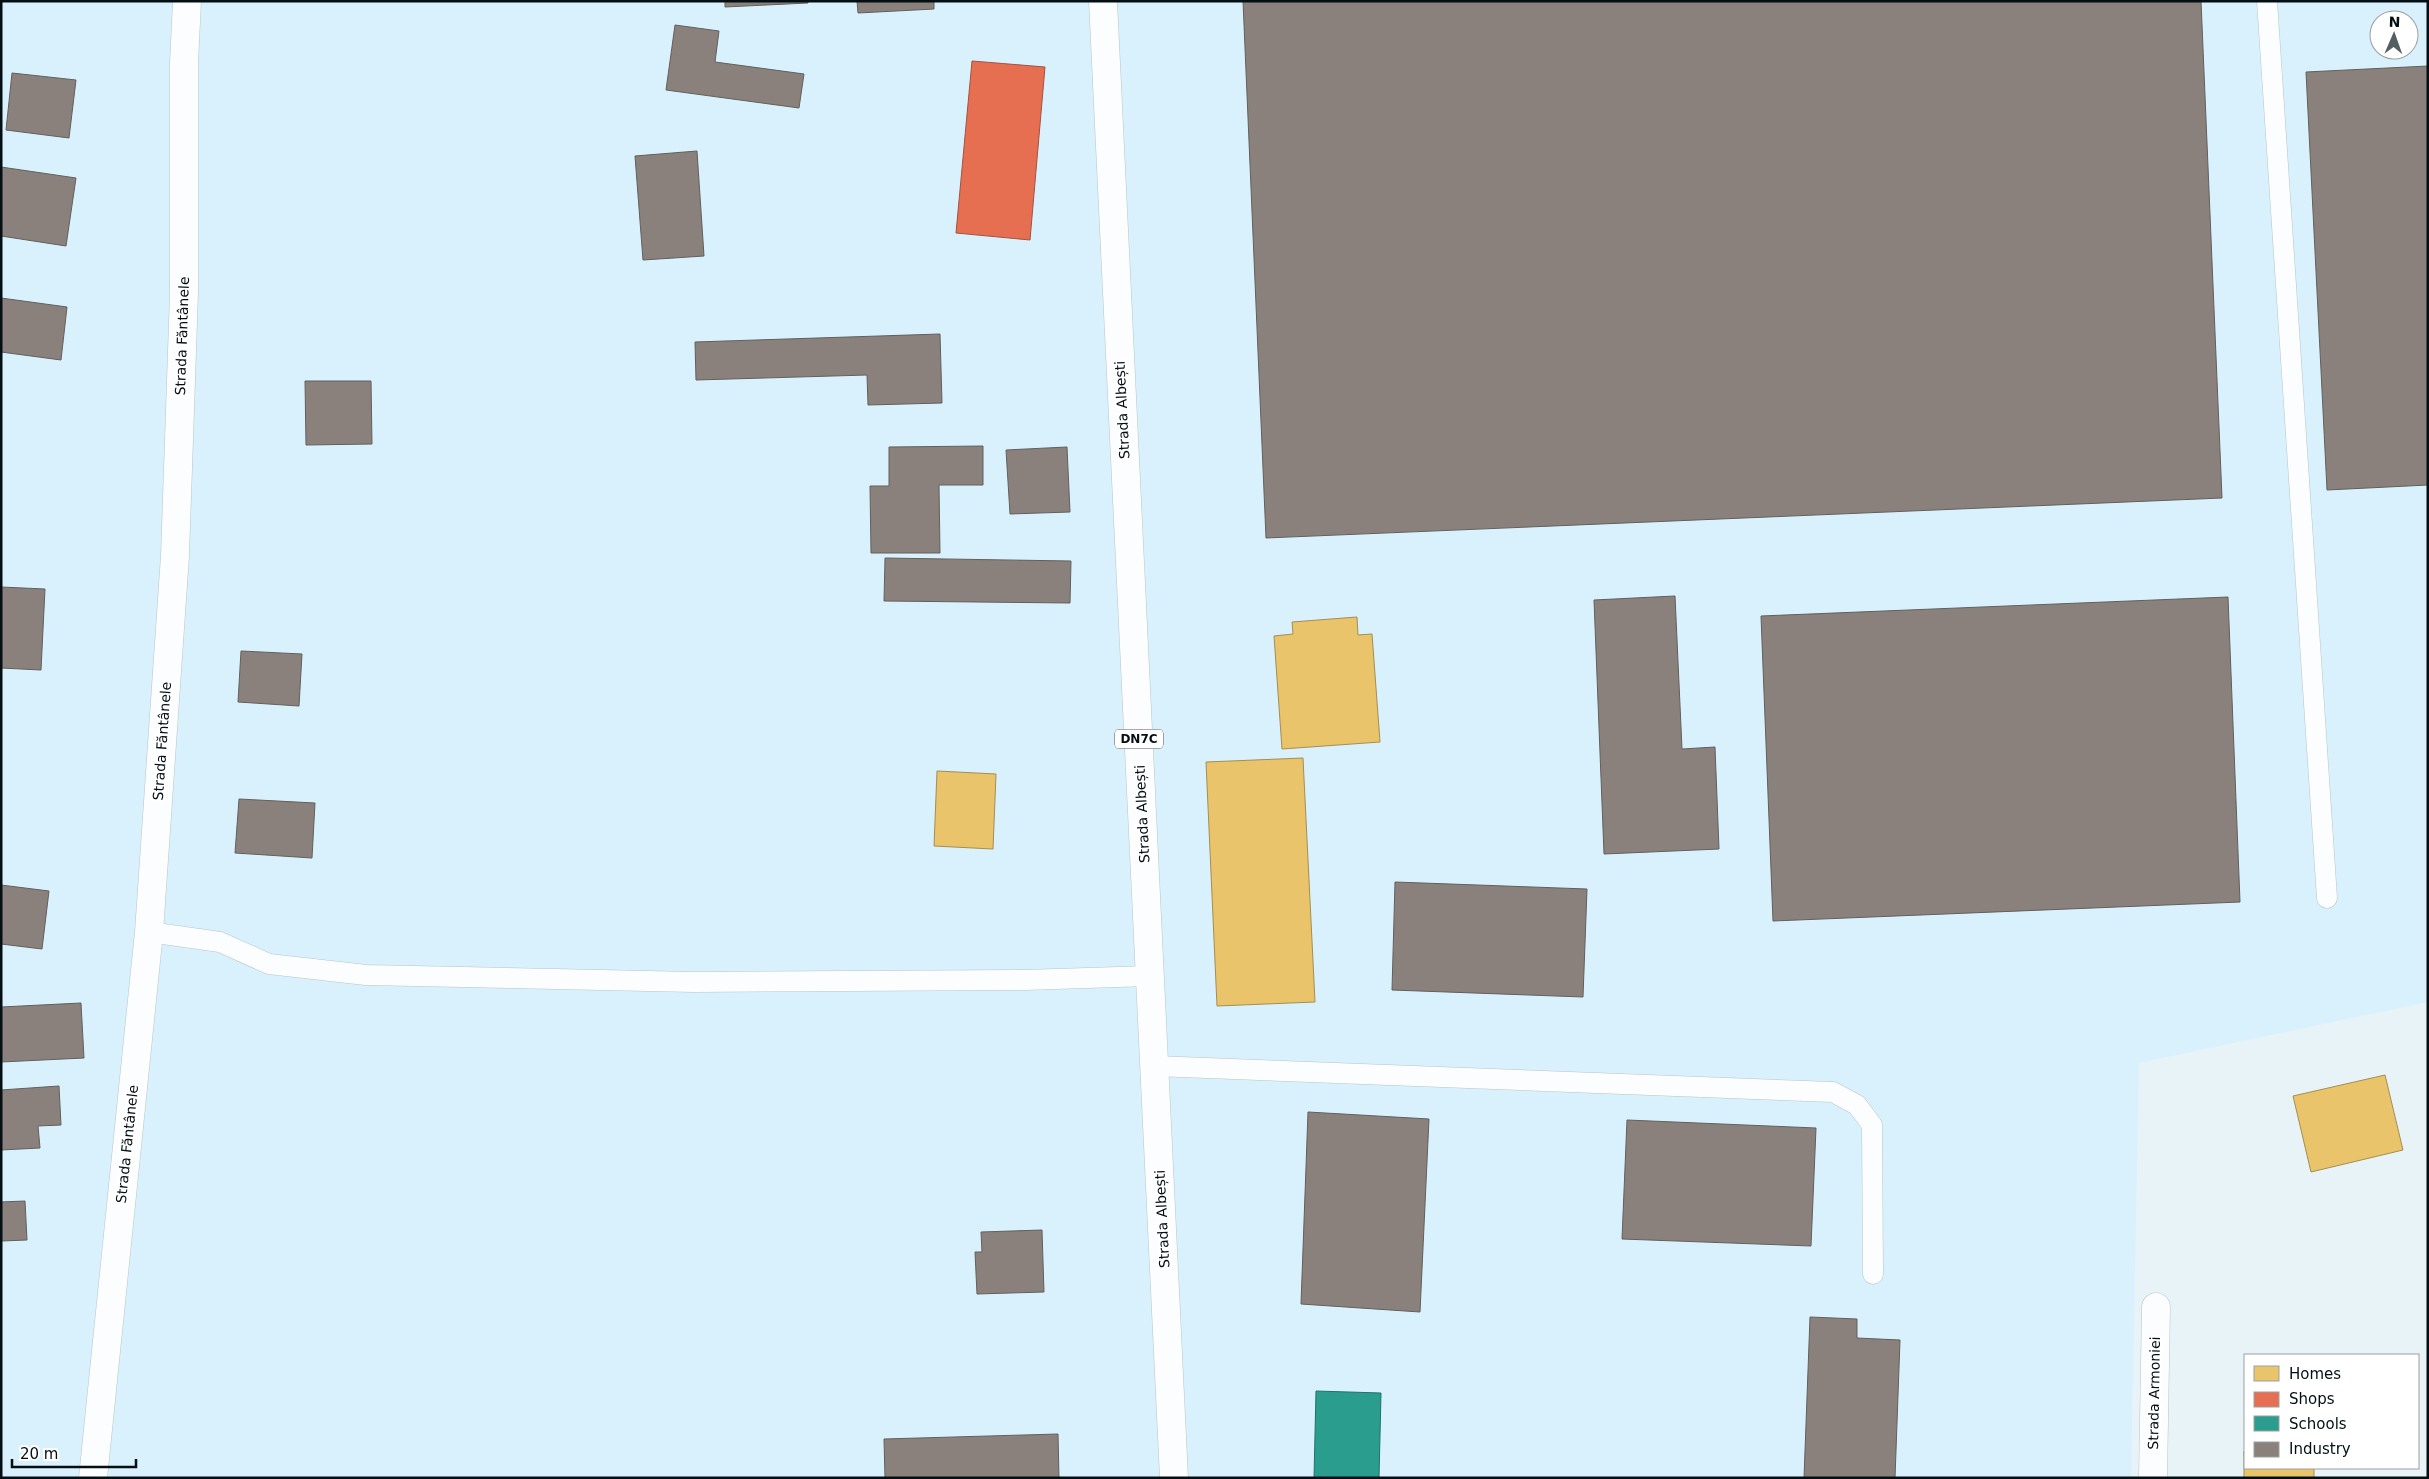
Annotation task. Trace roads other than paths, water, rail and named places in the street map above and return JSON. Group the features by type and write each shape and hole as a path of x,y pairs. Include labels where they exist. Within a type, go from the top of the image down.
{"street":[{"name":"Strada Făntânele","path":"93,1478 149,932 174,556 184,293 184,63 188,1"},
{"name":"Strada Albești","path":"1103,1 1174,1478"},
{"name":"Strada Armoniei","path":"2153,1478 2156,1307"}],"lane":[{"path":"2267,1 2327,898"},
{"path":"149,932 220,942 269,964 366,975 694,982 1024,980 1150,976"},
{"path":"1154,1066 1833,1092 1857,1105 1872,1125 1873,1274"}]}
